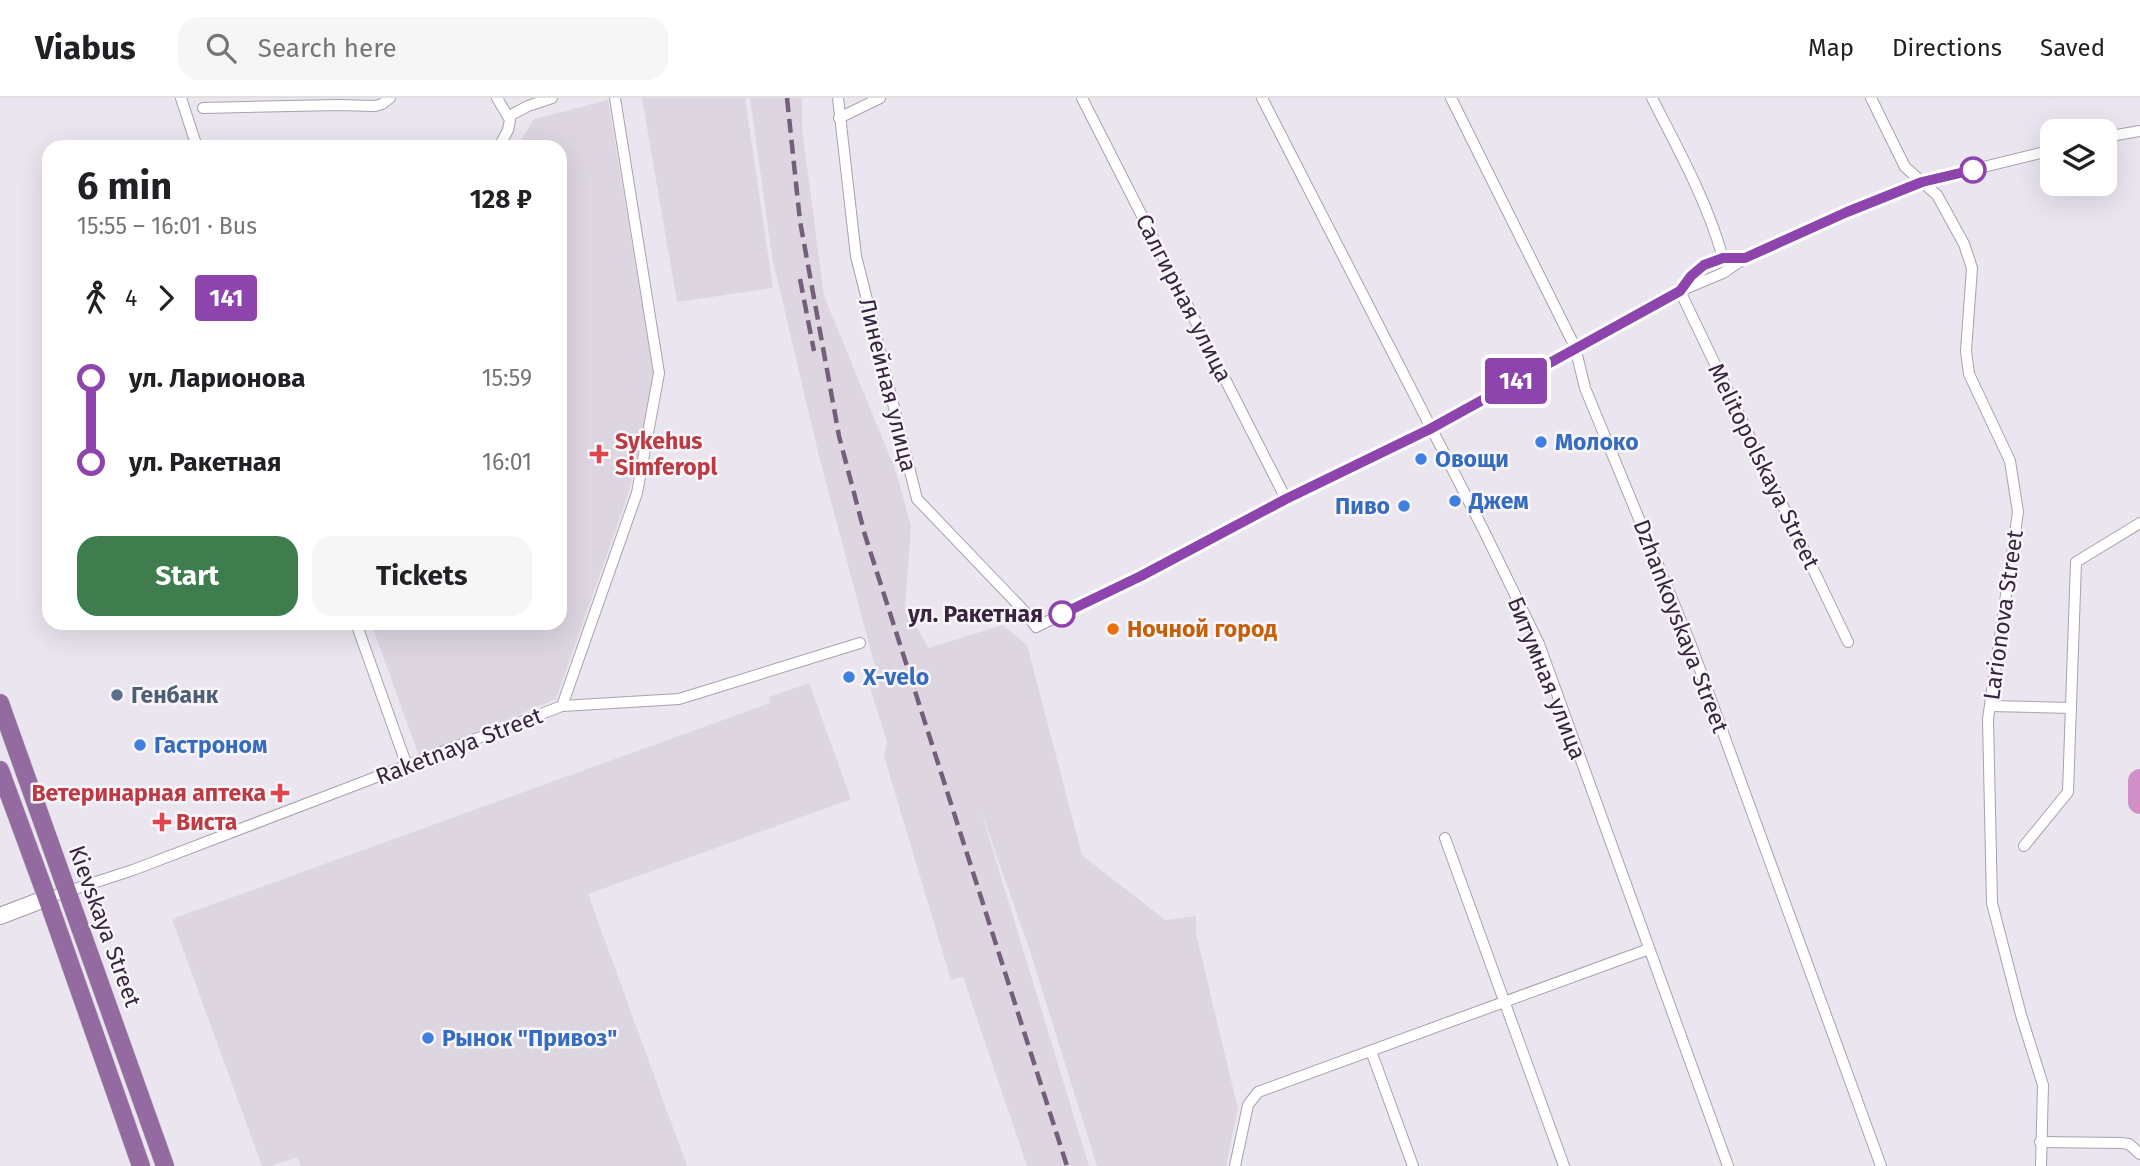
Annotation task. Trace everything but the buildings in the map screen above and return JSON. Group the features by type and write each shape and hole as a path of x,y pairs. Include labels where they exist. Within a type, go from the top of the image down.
{"main road":[{"name":"Kievskaya Street","path":"0,703 164,1166"},
{"name":"Kievskaya Street","path":"0,770 141,1166"}],"street":[{"path":"181,98 195,140"},
{"path":"203,108 375,106 390,98"},
{"path":"497,98 510,120 503,140"},
{"path":"509,116 552,98"},
{"path":"562,706 638,493 659,373 615,98"},
{"name":"Линейная улица","path":"838,98 856,256 917,499 1027,614 1035,627 1141,576 1286,499"},
{"path":"839,118 880,98"},
{"name":"Салгирная улица","path":"1082,98 1286,499"},
{"name":"Битумная улица","path":"1262,98 1539,644 1728,1166"},
{"name":"Dzhankoyskaya Street","path":"1451,98 1575,347 1585,388 1691,645 1881,1166"},
{"path":"1652,98 1698,188 1714,225 1723,258"},
{"name":"Larionova Street","path":"1871,98 1905,167 1937,195 1964,244 1972,268 1966,351 1969,374 2010,461 2018,512 1990,706 1992,903 2021,1015 2043,1085 2041,1166"},
{"path":"2117,135 2140,131"},
{"path":"1286,499 1430,429 1575,347 1680,291 1723,273 1745,258 1922,182 2040,153"},
{"path":"1680,291 1704,265 1723,258 1745,258"},
{"name":"Melitopolskaya Street","path":"1680,291 1848,642"},
{"path":"2024,846 2068,792 2076,562 2140,523"},
{"path":"358,630 407,766"},
{"name":"Raketnaya Street","path":"47,898 134,870 562,706 679,699 860,643"},
{"path":"1990,706 2071,709"},
{"path":"1445,838 1564,1166"},
{"path":"0,916 47,898"},
{"path":"1235,1166 1248,1105 1258,1092 1648,949"},
{"path":"1371,1051 1413,1166"},
{"path":"2040,1142 2121,1143 2135,1148 2140,1154"}],"shaded area":[{"path":"642,98 745,98 773,288 677,302"},
{"path":"750,98 802,98 802,128 824,296 895,469 911,526 905,608 929,648 1002,625 1027,645 1082,855 1165,920 1196,916 1196,934 1238,1109 1226,1166 1097,1166 1030,951 980,808 1089,1166 1027,1166 963,977 951,980 884,756 887,742 869,684 877,674 819,456 772,257"},
{"name":"Sykehus Simferopl","path":"608,100 653,372 648,414 628,495 556,699 419,756 374,630 567,630 567,140 521,140 534,119"},
{"name":"Рынок \"Привоз\"","path":"809,683 851,799 588,894 687,1166 301,1166 297,1157 272,1166 262,1166 172,919 770,703 769,697"}],"waterway":[{"path":"2140,781 2140,802"}],"railway":[{"path":"787,98 800,221 839,436 865,535 1067,1166"},
{"path":"800,279 814,351"}],"bus line":[{"name":"141","path":"1062,614 1141,576 1286,499 1430,429 1680,291 1704,265 1723,258 1745,258 1922,182 1973,170"}],"place":[{"name":"Молоко","path":"1541,442"},
{"name":"Sykehus Simferopl","path":"599,454"},
{"name":"Овощи","path":"1421,459"},
{"name":"Джем","path":"1455,501"},
{"name":"Пиво","path":"1404,506"},
{"name":"ул. Ракетная","path":"1062,614"},
{"name":"Ночной город","path":"1113,629"},
{"name":"X-velo","path":"849,677"},
{"name":"Генбанк","path":"117,695"},
{"name":"Гастроном","path":"140,745"},
{"name":"Ветеринарная аптека","path":"280,793"},
{"name":"Виста","path":"162,822"},
{"name":"Рынок \"Привоз\"","path":"428,1038"}]}
